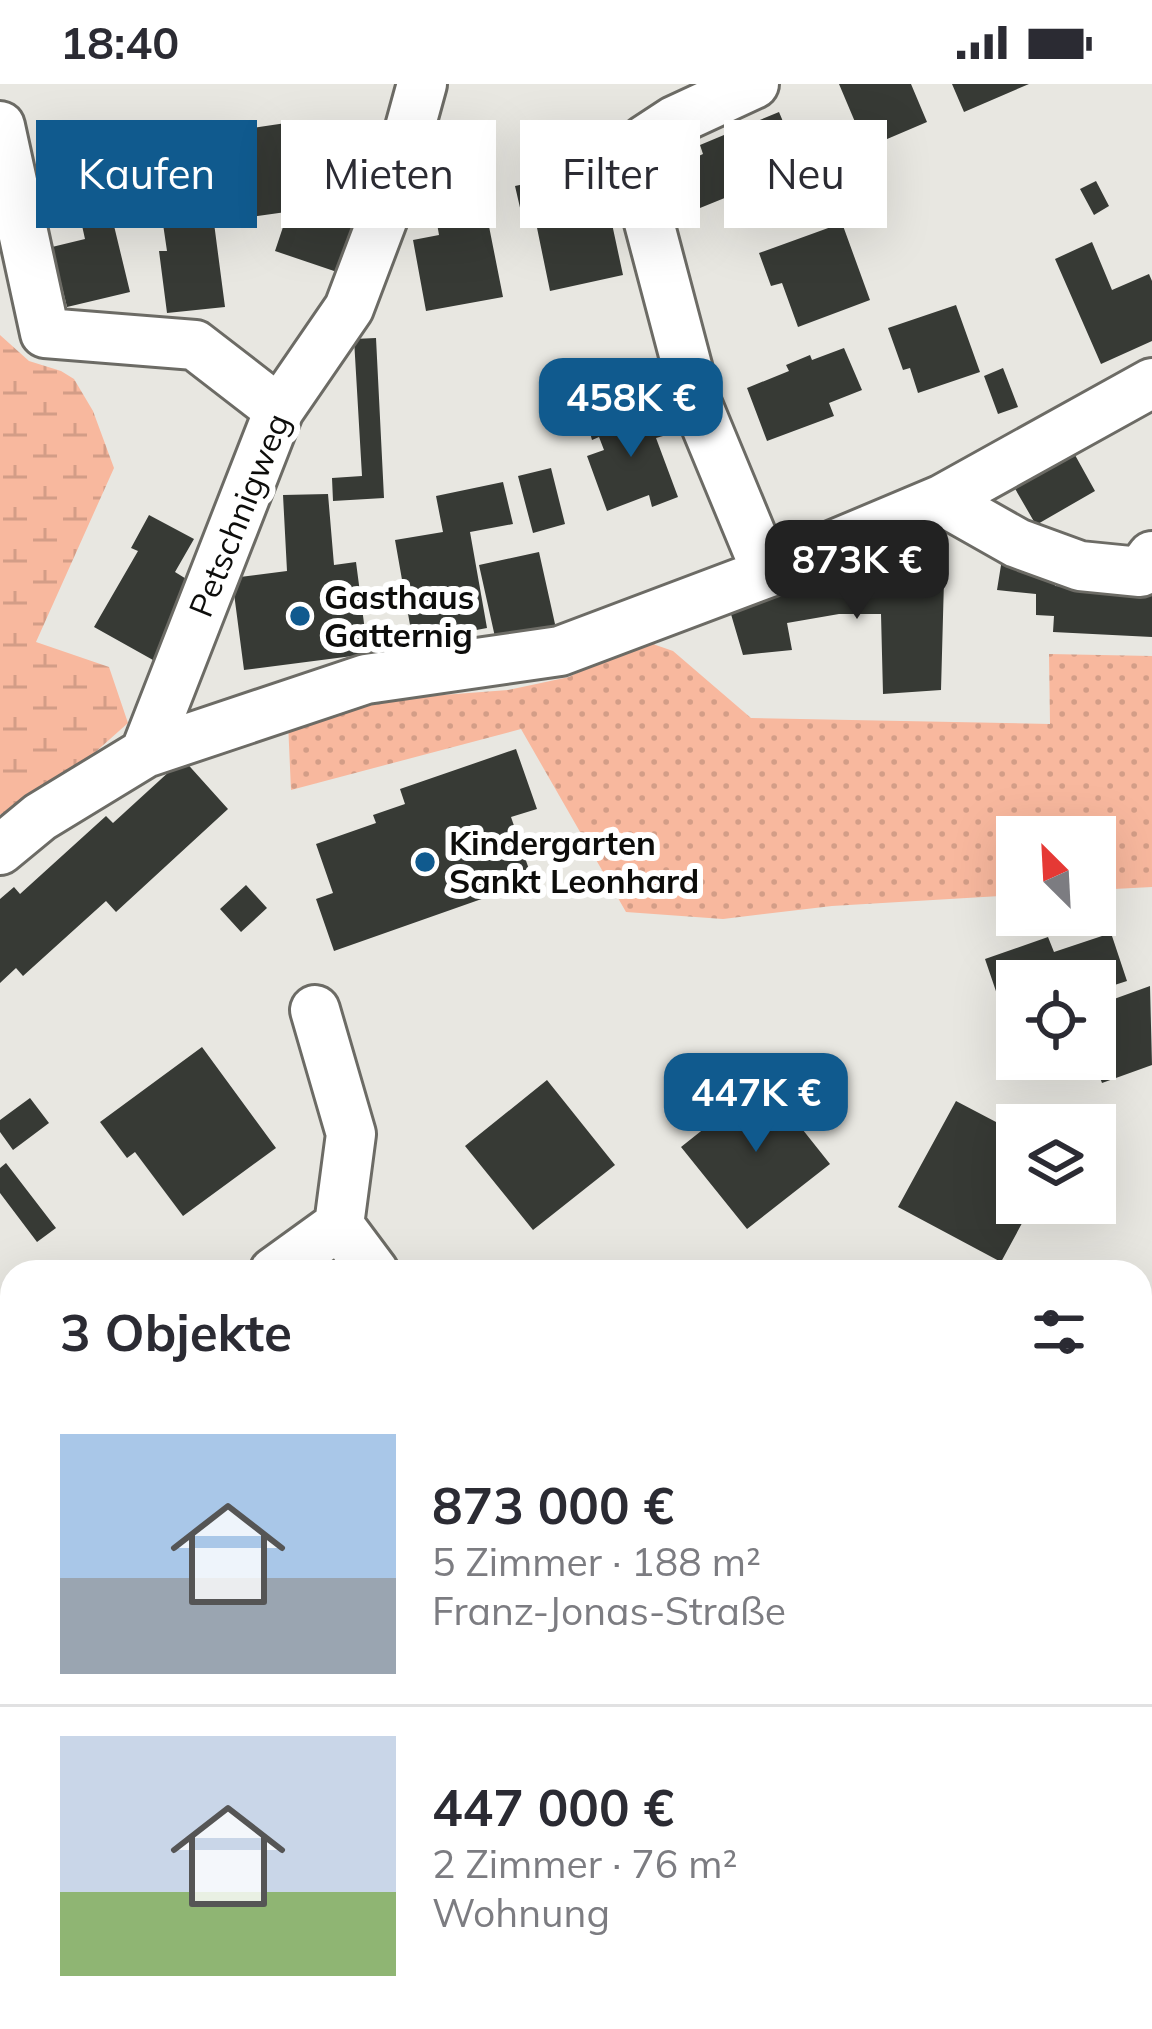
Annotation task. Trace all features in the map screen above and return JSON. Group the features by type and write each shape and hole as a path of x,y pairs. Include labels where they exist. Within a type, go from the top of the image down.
{"street":[{"name":"Petschnigweg","path":"145,752 279,410 349,308 391,196 422,84"},
{"path":"754,84 674,121 646,140 637,178 697,404 767,573"},
{"path":"0,126 22,326 195,345 279,410"},
{"path":"0,850 40,817 145,752 366,679 560,651 767,573 941,500 1152,383"},
{"path":"941,500 1018,543 1079,566 1140,572 1152,556"},
{"path":"315,1010 351,1134 339,1226 365,1260"},
{"path":"291,1260 339,1226"}],"green space":[{"path":"0,335 29,361 74,379 93,411 114,468 36,642 109,667 128,723 17,822 0,814"},
{"path":"650,643 673,651 751,718 1050,724 1049,654 1152,656 1152,887 1116,889 1116,816 996,816 996,896 832,906 723,919 626,912 521,729 291,790 288,722 377,700 508,690 569,677 633,644"}],"building":[{"path":"839,84 911,84 927,122 887,139 887,120 854,120"},
{"path":"952,84 1029,84 964,112"},
{"path":"779,112 782,120 760,120"},
{"path":"281,124 281,213 257,216 257,127"},
{"path":"724,135 724,198 700,208 703,154 700,145"},
{"path":"1096,181 1109,206 1094,215 1080,189"},
{"path":"83,228 115,228 130,292 67,307 52,247 85,239"},
{"path":"164,228 215,228 225,307 167,313 159,251 167,251"},
{"path":"283,228 355,228 340,273 275,251"},
{"path":"438,228 489,228 503,297 426,311 413,240 439,235"},
{"path":"537,228 613,228 623,275 550,291"},
{"path":"828,228 844,228 870,300 798,327 782,283 771,286 759,253"},
{"path":"1092,242 1112,290 1149,274 1152,281 1152,341 1101,364 1055,259"},
{"path":"956,305 980,372 918,393 910,368 903,370 888,328"},
{"path":"376,338 384,498 333,501 332,478 362,476 354,339"},
{"path":"844,348 862,390 829,403 834,416 767,441 747,388 789,371 786,365 810,355 812,360"},
{"path":"1003,368 1018,407 998,414 984,376"},
{"path":"652,404 663,436 656,438 678,497 652,507 649,495 607,511 587,456 604,450 599,437 592,440 588,426"},
{"path":"1070,446 1095,491 1036,525 1010,480"},
{"path":"551,468 565,524 533,533 518,476"},
{"path":"503,482 513,524 470,532 487,628 413,642 395,540 443,532 436,496"},
{"name":"Gasthaus Gatternig","path":"328,494 334,565 356,562 368,654 244,670 232,578 287,571 283,495"},
{"path":"149,515 194,539 175,572 196,585 153,660 94,627 138,551 131,548"},
{"path":"539,552 557,633 497,646 479,565"},
{"path":"1002,559 1056,571 1055,586 1152,591 1152,637 1053,632 1054,616 1036,615 1036,594 997,590"},
{"path":"846,575 944,580 941,690 883,694 881,614 839,614 787,623 792,650 743,655 728,604 795,583"},
{"name":"Kindergarten Sankt Leonhard","path":"516,749 537,809 511,817 533,881 334,951 316,899 333,893 316,844 376,823 373,815 405,804 400,789"},
{"path":"183,759 228,809 116,912 106,901 23,976 16,968 0,983 0,899 14,887 20,894 106,816 113,823"},
{"path":"246,885 267,908 241,932 220,909"},
{"path":"1112,936 1127,981 1116,985 1116,960 996,960 996,991 985,959 1048,937 1054,952"},
{"path":"1150,986 1152,1065 1116,1078 1116,998"},
{"path":"202,1047 276,1148 183,1216 135,1152 127,1158 100,1122"},
{"path":"547,1080 615,1165 533,1230 465,1146"},
{"path":"764,1081 830,1164 747,1229 681,1147"},
{"path":"30,1098 49,1123 13,1150 0,1132 0,1120"},
{"path":"956,1101 996,1122 996,1224 1022,1224 1002,1260 898,1207"},
{"path":"6,1163 56,1228 37,1242 0,1193 0,1168"}],"place":[{"name":"Gasthaus Gatternig","path":"300,616"},
{"name":"Kindergarten Sankt Leonhard","path":"425,862"}]}
